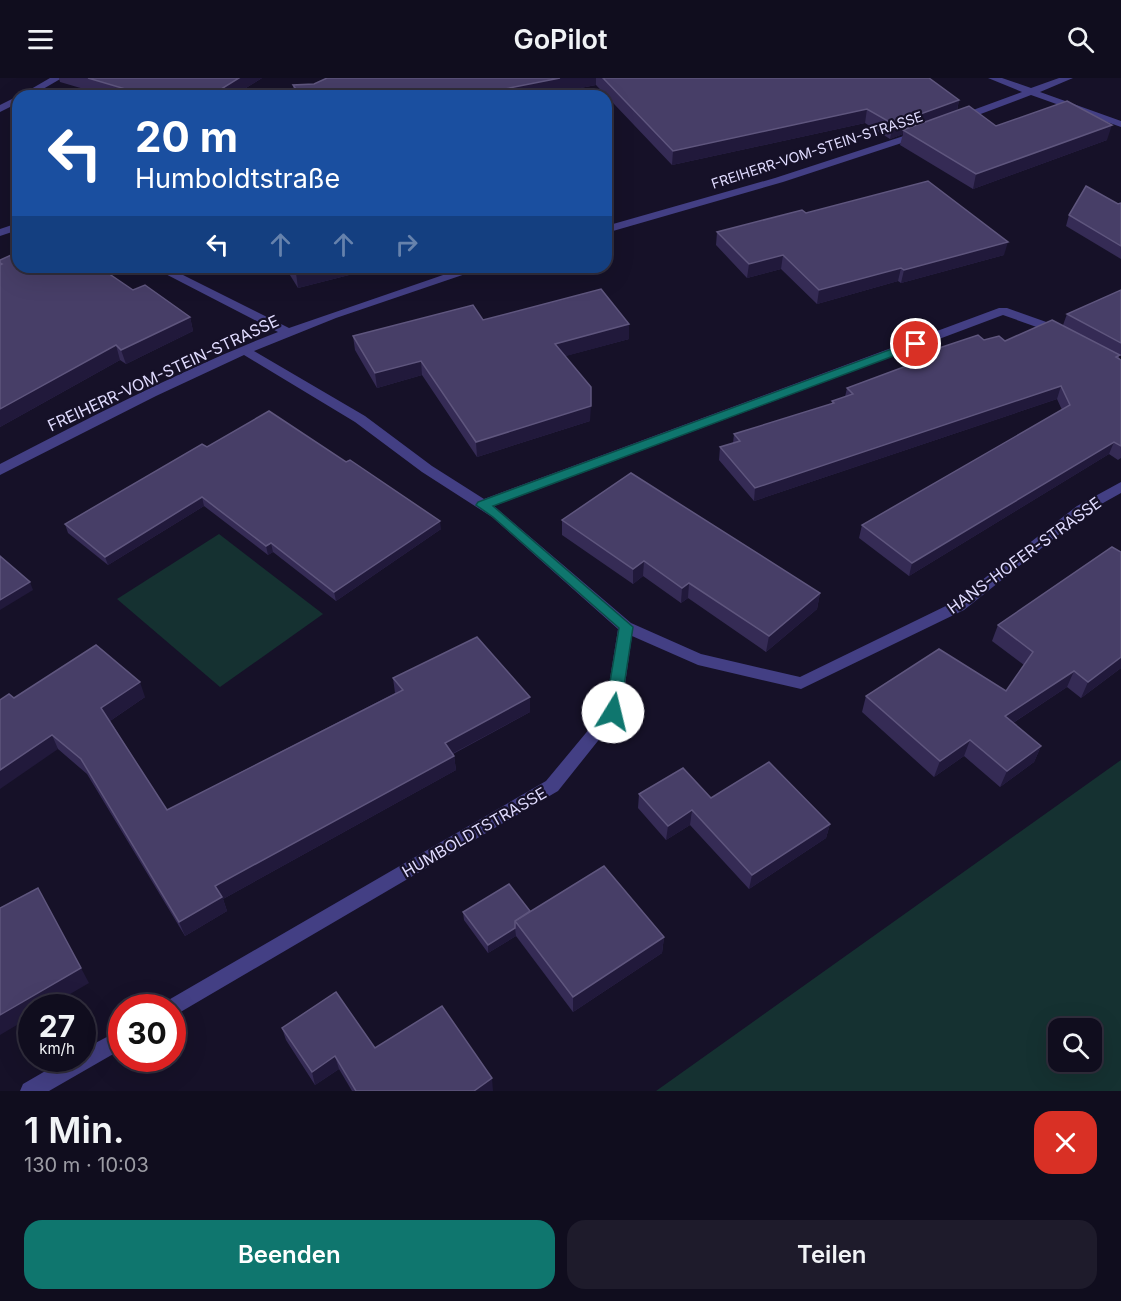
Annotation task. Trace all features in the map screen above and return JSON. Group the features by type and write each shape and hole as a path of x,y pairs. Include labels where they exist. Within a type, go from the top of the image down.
{"street":[{"path":"35,90 57,78"},
{"path":"993,78 1121,124"},
{"name":"FREIHERR-VOM-STEIN-STRASSE","path":"948,123 1068,78"},
{"name":"FREIHERR-VOM-STEIN-STRASSE","path":"612,228 778,180 927,131"},
{"path":"170,273 288,332"},
{"name":"FREIHERR-VOM-STEIN-STRASSE","path":"0,470 123,406 244,350 409,288 460,273"},
{"path":"482,505 1003,311 1050,326 1070,336"},
{"path":"244,350 360,419 427,470 497,514 626,627"},
{"name":"HANS-HOFER-STRASSE","path":"626,627 698,659 801,683 959,606 1082,509 1121,487"},
{"name":"HUMBOLDTSTRASSE","path":"186,1000 552,786 613,712 626,627"},
{"path":"30,1091 108,1046"}],"green space":[{"path":"219,534 323,614 220,687 117,599"},
{"path":"1121,760 1121,1091 656,1091"}],"building":[{"path":"88,78 239,78 220,90 129,90"},
{"path":"327,78 560,78 499,90 297,90 293,85 314,84"},
{"path":"603,78 929,78 959,100 893,124 867,109 673,151"},
{"path":"1067,101 1112,125 976,174 903,130 969,106 996,126"},
{"path":"928,181 1008,242 819,290 783,255 749,264 717,232 802,210 806,213"},
{"path":"1086,186 1118,204 1121,203 1121,246 1069,215"},
{"path":"12,255 12,273 108,273 133,290 145,285 190,317 121,350 116,345 0,409 0,265 2,264 0,260"},
{"path":"601,289 629,324 555,344 591,387 591,406 476,442 421,361 375,373 353,336 473,305 483,320"},
{"path":"1121,290 1121,343 1067,314"},
{"path":"1052,320 1120,355 1116,357 1121,360 1121,446 1114,442 912,563 862,525 1070,405 1061,386 755,488 720,447 740,441 734,434 834,403 832,401 853,394 847,388 936,355 930,351 978,335 984,340 999,336 1005,341"},
{"path":"269,411 346,462 350,460 440,521 334,592 271,543 266,546 202,497 105,557 65,524 202,444 207,447"},
{"path":"631,473 820,593 769,636 689,583 682,588 644,561 633,569 562,520"},
{"path":"1112,547 1121,552 1121,657 1088,682 1074,671 1005,716 1041,746 1007,771 970,740 940,761 866,696 939,649 1006,691 1033,652 998,625"},
{"path":"0,556 30,582 0,600"},
{"path":"477,637 530,697 445,743 454,756 215,886 222,897 179,922 81,759 52,735 0,770 0,700 9,694 14,698 96,645 140,682 101,708 167,810 403,690 393,678"},
{"path":"769,762 830,824 752,875 692,810 668,826 639,794 683,768 711,798"},
{"path":"604,866 664,937 573,997 515,921"},
{"path":"509,884 530,911 515,921 515,928 488,945 463,912"},
{"path":"38,888 81,968 36,994 18,994 18,1005 0,1015 0,908"},
{"path":"336,992 375,1048 442,1006 492,1078 474,1091 356,1091 335,1056 312,1072 282,1028"}],"route":[{"path":"613,712 626,627 497,514 482,505 916,344"}]}
